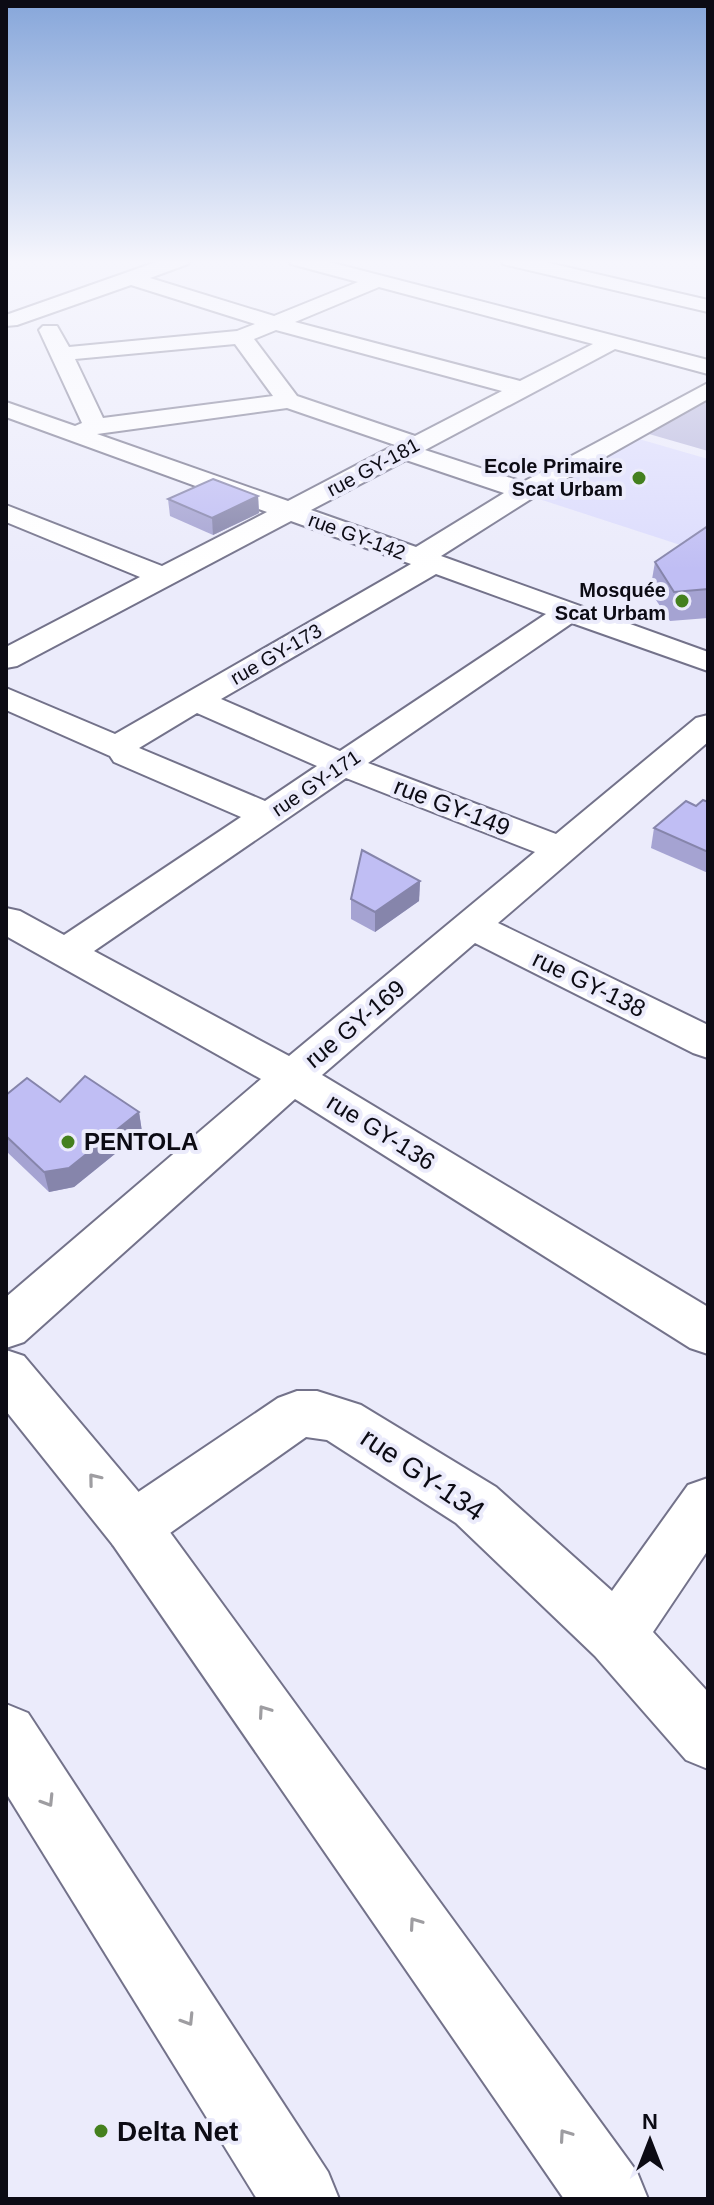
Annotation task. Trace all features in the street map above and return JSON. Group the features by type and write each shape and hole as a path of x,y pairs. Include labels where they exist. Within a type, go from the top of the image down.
{"street":[{"path":"65,363 85,430 289,401 525,491"},
{"path":"260,363 289,401"},
{"path":"425,363 523,389"},
{"name":"rue GY-181","path":"6,659 573,363"},
{"name":"rue GY-173","path":"122,749 128,739 426,561 525,491 708,390"},
{"name":"rue GY-142","path":"6,409 33,419 85,430 290,511 708,662"},
{"path":"6,430 33,419"},
{"path":"11,520 164,577"},
{"name":"rue GY-171","path":"63,954 568,612"},
{"path":"6,698 122,749 126,755 268,815"},
{"name":"rue GY-149","path":"196,700 343,765 561,849"},
{"name":"rue GY-169","path":"6,1327 292,1077 708,725"},
{"name":"rue GY-136","path":"6,920 292,1077 708,1333"},
{"name":"rue GY-138","path":"471,925 708,1043"},
{"path":"6,1372 133,1527 610,2199"},
{"name":"rue GY-134","path":"133,1527 297,1414 317,1414 342,1421 476,1505 616,1635 708,1738"},
{"path":"616,1635 708,1503"},
{"path":"6,1735 301,2199"}],"shaded area":[{"path":"708,400 708,451 649,434"},
{"name":"Ecole Primaire Scat Urbam","path":"639,439 708,459 708,551 705,553 536,498"}],"building":[{"path":"213,479 258,496 212,518 168,499"},
{"path":"708,526 708,589 674,592 655,562"},
{"path":"703,800 708,802 708,852 654,828 686,801 696,806"},
{"path":"362,850 420,881 375,912 351,899"},
{"name":"PENTOLA","path":"85,1076 139,1112 69,1168 44,1172 6,1136 6,1095 27,1078 60,1102"}],"place":[{"name":"Ecole Primaire Scat Urbam","path":"639,478"},
{"name":"Mosquée Scat Urbam","path":"682,601"},
{"name":"PENTOLA","path":"68,1142"},
{"name":"Delta Net","path":"101,2131"}]}
